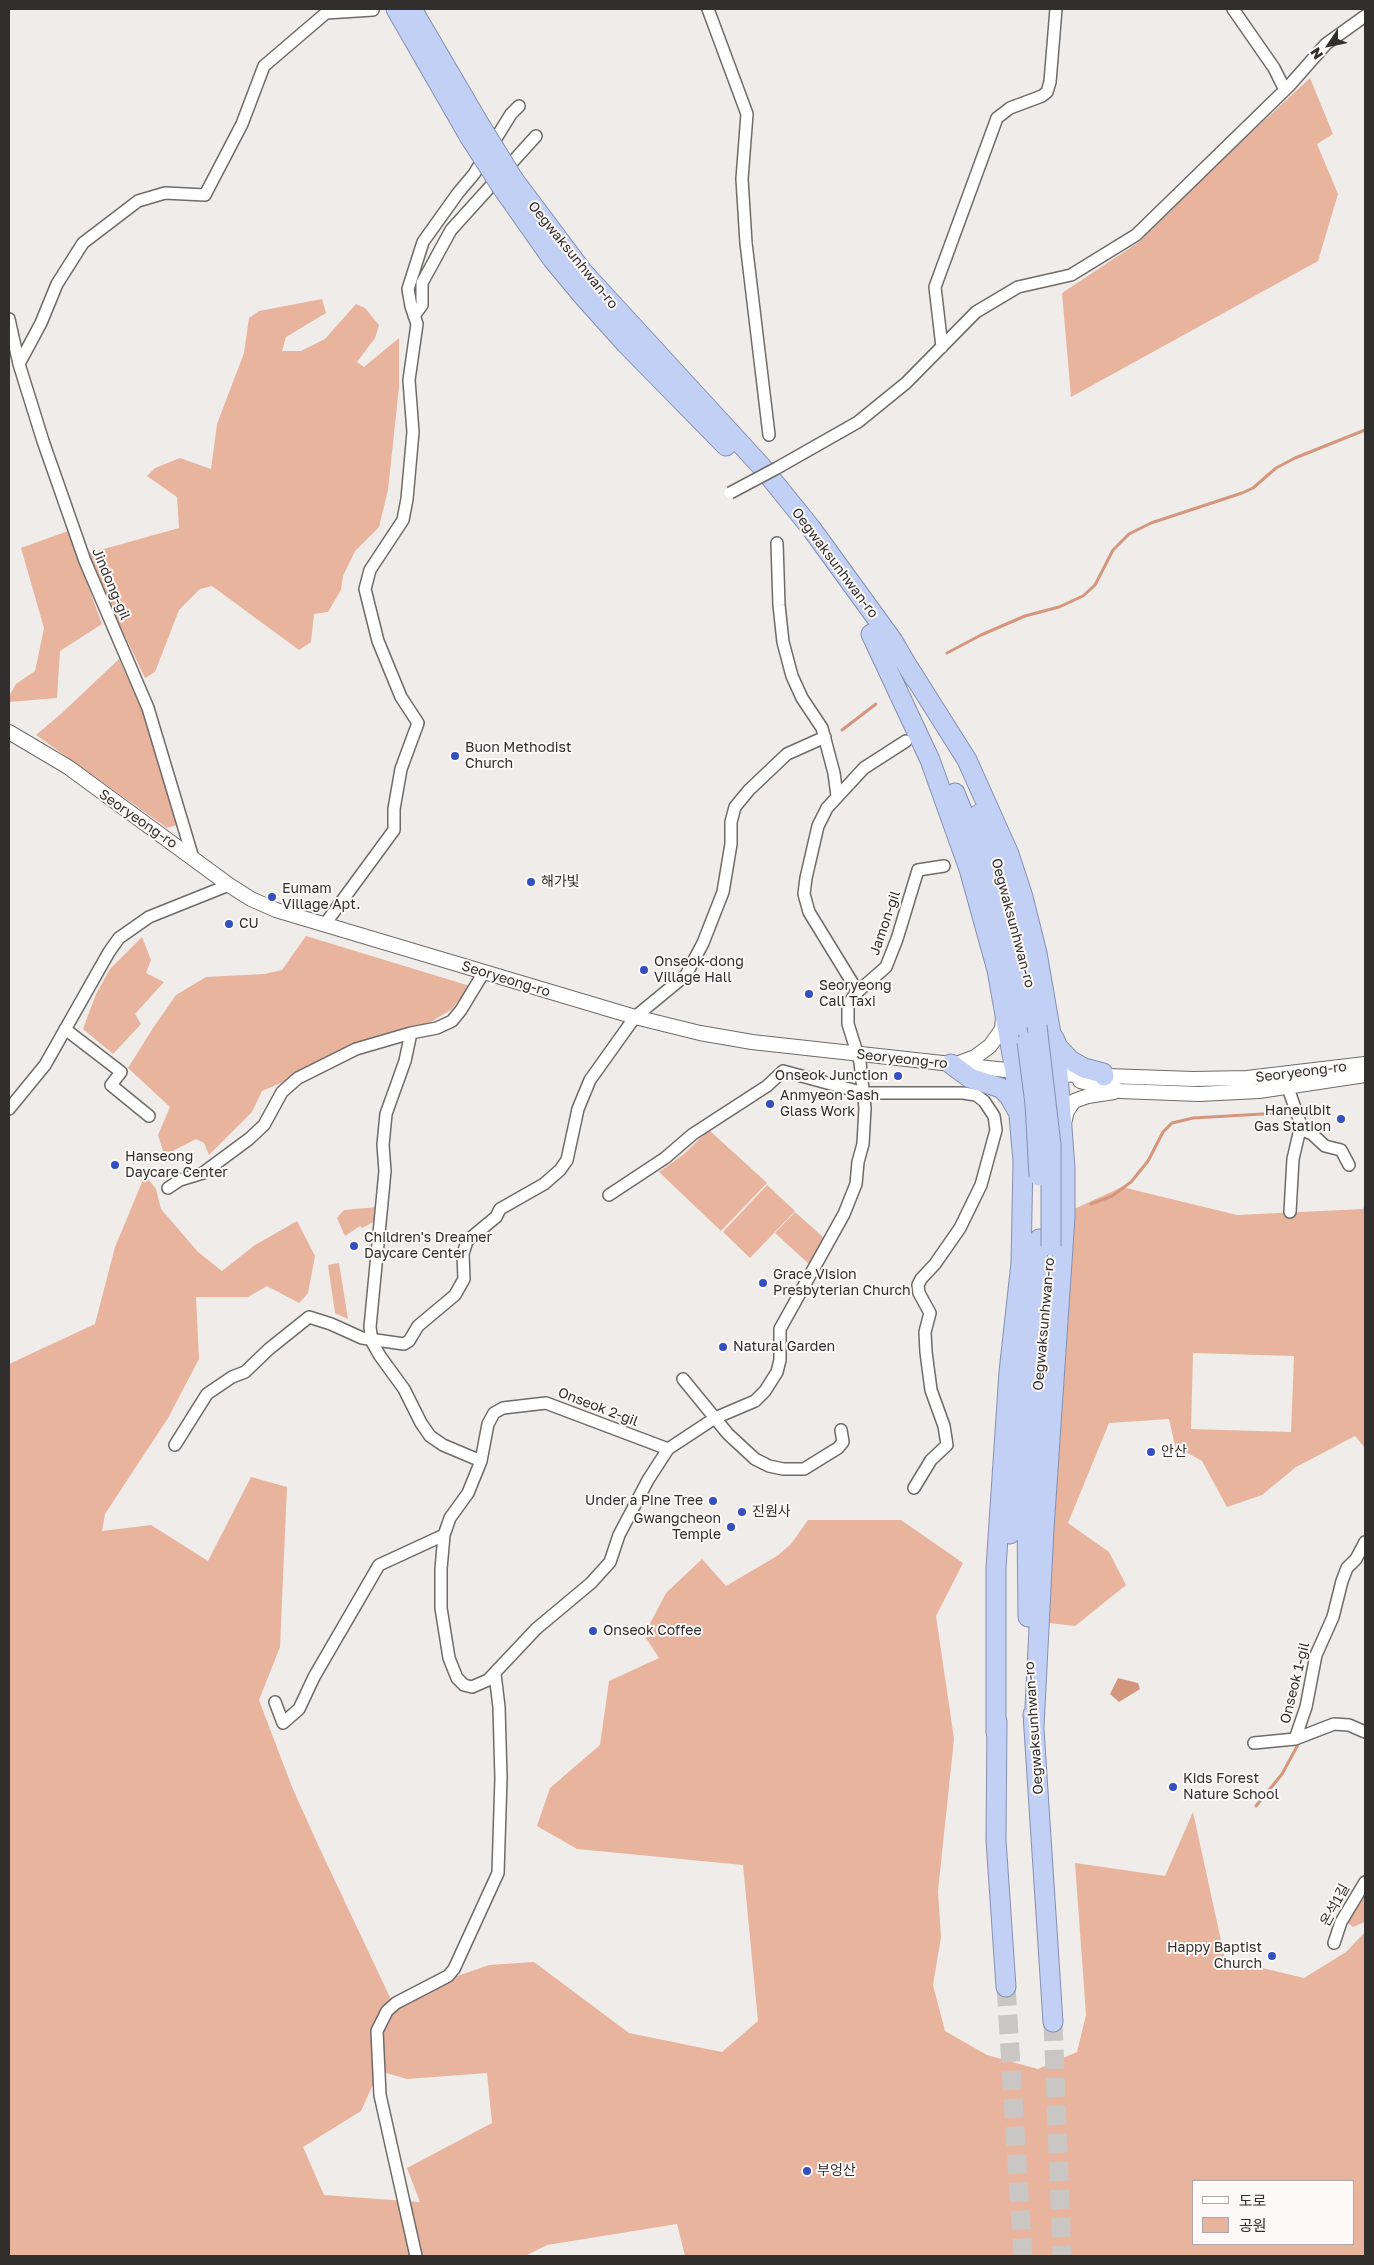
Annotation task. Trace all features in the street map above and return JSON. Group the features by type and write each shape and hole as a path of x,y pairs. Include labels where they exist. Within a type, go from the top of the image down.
{"highway":[{"name":"Oegwaksunhwan-ro","path":"396,9 475,130 553,260 625,343 752,473 845,594 871,634 926,729 974,839 1037,1027"},
{"name":"Oegwaksunhwan-ro","path":"412,9 475,130"},
{"name":"Oegwaksunhwan-ro","path":"508,185 583,272 754,459 793,505 837,562 909,668 962,773 993,851 1021,942 1037,1027 1051,1145 1027,1522 1029,1636 1053,2022"},
{"path":"871,634 917,729 943,795 985,923 1006,1016 1015,1071 1023,1161 1021,1263 1005,1427 996,1568 996,1733"},
{"path":"1034,1727 1044,1529 1065,1217 1058,1074 1037,1027"},
{"path":"1037,1027 1070,1060 1084,1068 1112,1076"},
{"path":"951,1064 970,1078 996,1086 1006,1092 1020,1118"},
{"name":"Oegwaksunhwan-ro","path":"1006,1987 996,1840 996,1733 1014,1485 1045,1243"}],"street":[{"path":"708,9 748,114 742,179 746,242 769,435"},
{"path":"942,347 935,287 997,118 1010,108 1042,96 1047,92 1050,82 1056,9"},
{"path":"1233,9 1274,68 1285,90"},
{"path":"19,364 41,323 57,284 83,243 138,202 165,193 205,195 242,124 264,66 326,13 373,10"},
{"path":"730,493 858,422 906,384 976,312 1018,287 1071,275 1136,235 1285,90 1326,44 1365,16"},
{"path":"325,924 394,830 394,809 401,769 418,723 401,697 378,641 365,589 370,570 403,520 407,499 413,432 409,380 417,324 408,289 423,242 474,174 511,114 519,106"},
{"path":"414,316 422,305 422,284 451,230 536,136"},
{"name":"Jindong-gil","path":"9,319 19,364 85,561 148,708 167,765 193,858"},
{"path":"777,543 779,605 783,642 792,676 802,698 822,728 834,773 837,796"},
{"name":"Seoryeong-ro","path":"9,732 68,767 229,885 264,905 635,1017 726,1037 858,1054 1058,1074 1193,1079 1247,1078 1365,1064"},
{"path":"175,1446 207,1394 232,1377 245,1372 269,1349 309,1318 371,1340 387,1344 406,1343 418,1326 450,1300 462,1285 464,1246 472,1235 496,1217 500,1208 544,1184 560,1170 567,1160 578,1109 590,1080 635,1017 686,975 703,943 723,892 731,844 731,822 736,807 749,790 787,754 825,738"},
{"path":"858,992 809,912 804,894 818,826 827,808 864,768 906,740"},
{"name":"Jamon-gil","path":"858,1054 848,1024 847,1012 851,1000 886,967 900,931 918,870 944,866"},
{"path":"9,1109 46,1065 109,952 126,932 149,917 229,885"},
{"path":"168,1188 180,1180 203,1173 249,1139 264,1125 282,1092 298,1078 356,1049 411,1033 439,1028 452,1021 461,1010 484,972"},
{"path":"951,1064 969,1060 986,1050 999,1034 1003,1018 1006,1016"},
{"path":"66,1029 121,1072 110,1085 149,1116"},
{"path":"411,1033 405,1061 386,1114 383,1145 384,1171 370,1327 371,1340 404,1389 421,1423 430,1436 443,1446 481,1461 468,1493 450,1518 444,1535 440,1569 441,1608 452,1668 461,1683 470,1687 482,1685 495,1674 536,1629 591,1583 610,1562 619,1535 648,1480 668,1449 715,1418 761,1397 777,1372 780,1360 780,1329 793,1309 844,1214 856,1184 864,1131 864,1093 858,1054"},
{"path":"608,1195 665,1158 694,1134 767,1086 782,1071 864,1093 972,1094 986,1104 996,1125 994,1143 977,1194 966,1212 960,1228 935,1264 918,1284 919,1293 930,1313 925,1332 926,1352 931,1390 944,1426 947,1445 931,1460 914,1488"},
{"name":"Seoryeong-ro","path":"1058,1074 1120,1091 1199,1094 1288,1088 1365,1075"},
{"path":"1061,1130 1064,1128 1067,1110 1074,1101 1088,1096 1120,1091 1112,1076"},
{"path":"1288,1088 1300,1122 1293,1158 1290,1212"},
{"path":"1300,1129 1312,1134 1324,1146 1341,1150 1349,1165"},
{"path":"683,1379 715,1418 755,1459 765,1465 782,1470 802,1470 827,1455 843,1442 841,1430"},
{"name":"Onseok 2-gil","path":"481,1461 488,1424 494,1413 503,1408 546,1403 668,1449"},
{"path":"275,1702 283,1724 299,1710 314,1677 379,1565 444,1535"},
{"name":"Onseok 1-gil","path":"1295,1739 1306,1707 1316,1655 1336,1610 1342,1581 1347,1568 1356,1559 1365,1542"},
{"path":"416,2256 380,2095 377,2032 387,2011 396,2003 448,1976 454,1969 498,1873 501,1769 499,1707 495,1674"},
{"name":"Onseok 1-gil","path":"1295,1739 1334,1724 1349,1724 1365,1732"},
{"path":"1254,1743 1295,1739"},
{"name":"온석1길","path":"1334,1942 1341,1922 1365,1882"}],"green space":[{"path":"1310,78 1333,134 1317,144 1338,194 1318,261 1071,397 1062,293 1139,242 1214,167"},
{"path":"322,299 326,313 286,337 282,351 301,351 325,339 356,304 365,308 379,325 375,338 357,362 364,367 399,338 399,387 388,490 379,527 355,551 343,576 341,590 328,612 314,614 311,642 299,650 212,586 200,589 179,610 155,672 145,678 86,554 179,528 177,497 147,476 155,468 180,458 211,469 217,424 244,353 249,318 259,311"},
{"path":"68,531 102,624 60,651 57,698 9,702 9,696 16,684 35,671 44,628 21,548"},
{"path":"119,659 144,715 177,815 177,825 167,828 36,735"},
{"path":"306,936 470,986 452,1009 431,1022 344,1048 290,1079 262,1091 252,1112 209,1155 204,1143 196,1139 171,1152 163,1151 158,1135 170,1107 128,1068 153,1028 176,995 206,977 264,974 282,970"},
{"path":"142,937 151,960 146,973 164,982 135,1014 141,1024 113,1054 83,1029 96,994 110,969"},
{"path":"709,1130 767,1183 721,1231 659,1172 684,1154"},
{"path":"145,1175 156,1189 161,1209 198,1252 222,1271 255,1245 297,1221 315,1256 308,1293 299,1303 267,1286 248,1297 196,1297 199,1359 168,1418 105,1514 102,1531 151,1525 208,1561 251,1477 287,1487 280,1647 259,1700 292,1787 395,2008 437,1983 489,1965 534,1962 629,2033 722,2052 758,2021 743,1865 577,1849 537,1826 550,1788 600,1745 609,1681 659,1658 644,1635 666,1593 702,1559 726,1586 777,1556 791,1544 808,1520 901,1520 963,1563 936,1616 954,1739 938,1891 941,1937 933,1985 945,2031 987,2055 1038,2069 1077,2052 1086,2015 1075,1863 1165,1876 1193,1812 1225,1959 1304,1978 1346,1952 1365,1932 1365,2256 685,2256 677,2224 547,2245 525,2256 9,2256 9,1364 95,1324 115,1247","holes":["379,2071 407,2079 487,2073 492,2123 407,2168 420,2202 324,2195 303,2147 361,2111"]},
{"path":"767,1185 795,1211 750,1258 723,1232"},
{"path":"1122,1187 1237,1215 1363,1209 1365,1204 1365,1448 1355,1436 1296,1467 1262,1495 1227,1507 1202,1461 1186,1452 1176,1450 1169,1419 1109,1423 1068,1523 1109,1552 1126,1585 1075,1626 1049,1623 1048,1513 1074,1209","holes":["1193,1353 1294,1356 1291,1432 1191,1429"]},
{"path":"377,1207 375,1221 362,1228 360,1226 345,1236 337,1218 344,1210"},
{"path":"795,1212 823,1237 810,1265 775,1233"},
{"path":"339,1263 348,1319 335,1313 328,1265"},
{"path":"1365,1892 1365,1922 1353,1927 1348,1923 1348,1915"}],"shaded area":[{"path":"1118,1678 1138,1683 1140,1689 1119,1702 1110,1694"}],"waterway":[{"path":"947,653 981,635 1025,616 1059,607 1083,596 1095,585 1113,550 1129,534 1151,523 1242,493 1253,488 1276,468 1295,458 1365,430"},
{"path":"842,730 876,704"},
{"path":"1091,1204 1112,1196 1131,1182 1148,1161 1163,1132 1172,1123 1193,1118 1280,1113"},
{"path":"1256,1806 1282,1774 1300,1741"}],"tunnel":[{"path":"1006,1987 1023,2256"},
{"path":"1053,2022 1062,2256"}],"place":[{"name":"Buon Methodist Church","path":"455,756"},
{"name":"해가빛","path":"531,882"},
{"name":"Eumam Village Apt.","path":"272,897"},
{"name":"CU","path":"229,924"},
{"name":"Onseok-dong Village Hall","path":"644,970"},
{"name":"Seoryeong Call Taxi","path":"809,994"},
{"name":"Onseok Junction","path":"898,1076"},
{"name":"Anmyeon Sash Glass Work","path":"770,1104"},
{"name":"Haneulbit Gas Station","path":"1341,1119"},
{"name":"Hanseong Daycare Center","path":"115,1165"},
{"name":"Children's Dreamer Daycare Center","path":"354,1246"},
{"name":"Grace Vision Presbyterian Church","path":"763,1283"},
{"name":"Natural Garden","path":"723,1347"},
{"name":"안산","path":"1151,1452"},
{"name":"Under a Pine Tree","path":"713,1501"},
{"name":"진원사","path":"742,1512"},
{"name":"Gwangcheon Temple","path":"731,1527"},
{"name":"Onseok Coffee","path":"593,1631"},
{"name":"Kids Forest Nature School","path":"1173,1787"},
{"name":"Happy Baptist Church","path":"1272,1956"},
{"name":"부엉산","path":"807,2171"}]}
